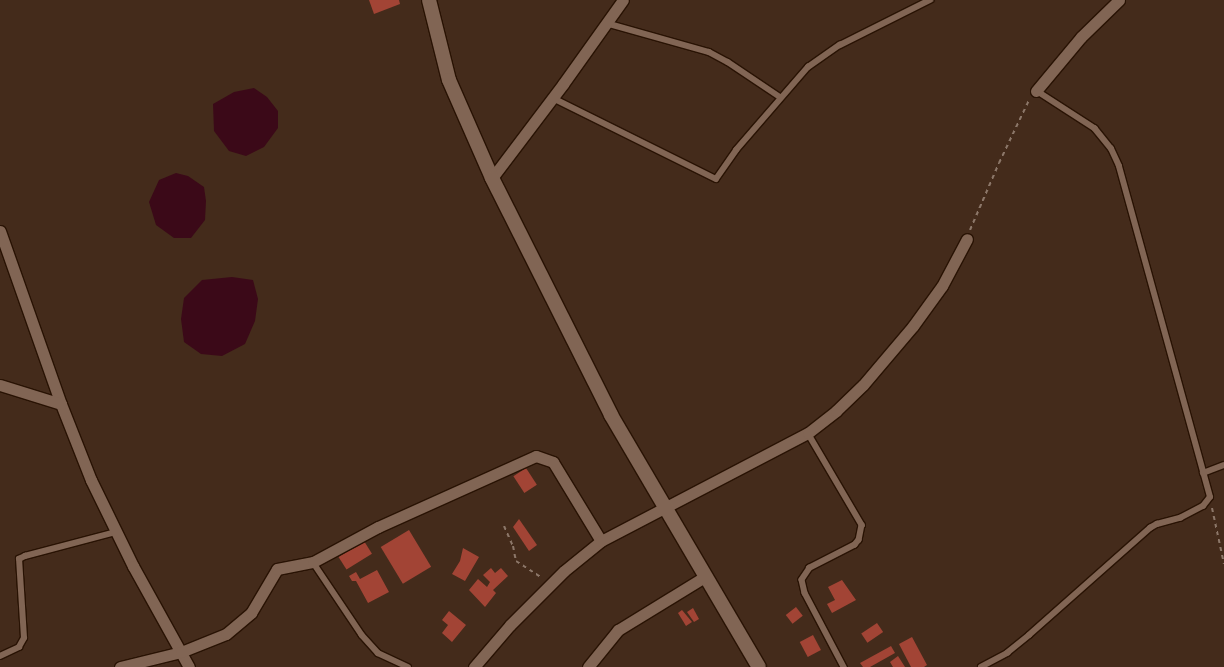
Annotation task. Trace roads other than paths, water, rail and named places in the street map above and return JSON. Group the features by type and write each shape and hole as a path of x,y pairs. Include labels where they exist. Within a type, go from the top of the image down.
{"main road":[{"path":"428,0 449,80 492,178 611,415 759,667"}],"street":[{"path":"492,178 553,98 623,0"},
{"path":"1036,91 1081,37 1118,0"},
{"path":"0,231 60,404 91,480 116,532 189,667"},
{"path":"474,667 517,618 564,571 601,541 808,432 863,385 913,326 942,286 966,239"},
{"path":"0,385 60,404"},
{"path":"120,667 181,652 226,634 251,613 277,569 313,562 378,527 536,456 552,462 601,541"},
{"path":"588,667 618,630 706,576"}],"lane":[{"path":"553,98 716,179 736,150 808,67 824,54 930,0"},
{"path":"606,23 709,52 728,62 780,97"},
{"path":"981,667 1007,653 1029,635 1150,528 1156,524 1180,518 1203,506 1210,498 1119,166 1111,149 1095,129 1036,91"},
{"path":"808,432 862,525 859,540 855,545 810,568 802,580 805,593 844,667"},
{"path":"1203,473 1224,465"},
{"path":"0,656 19,647 24,638 19,559 116,532"},
{"path":"313,562 362,636 378,653 408,667"}]}
